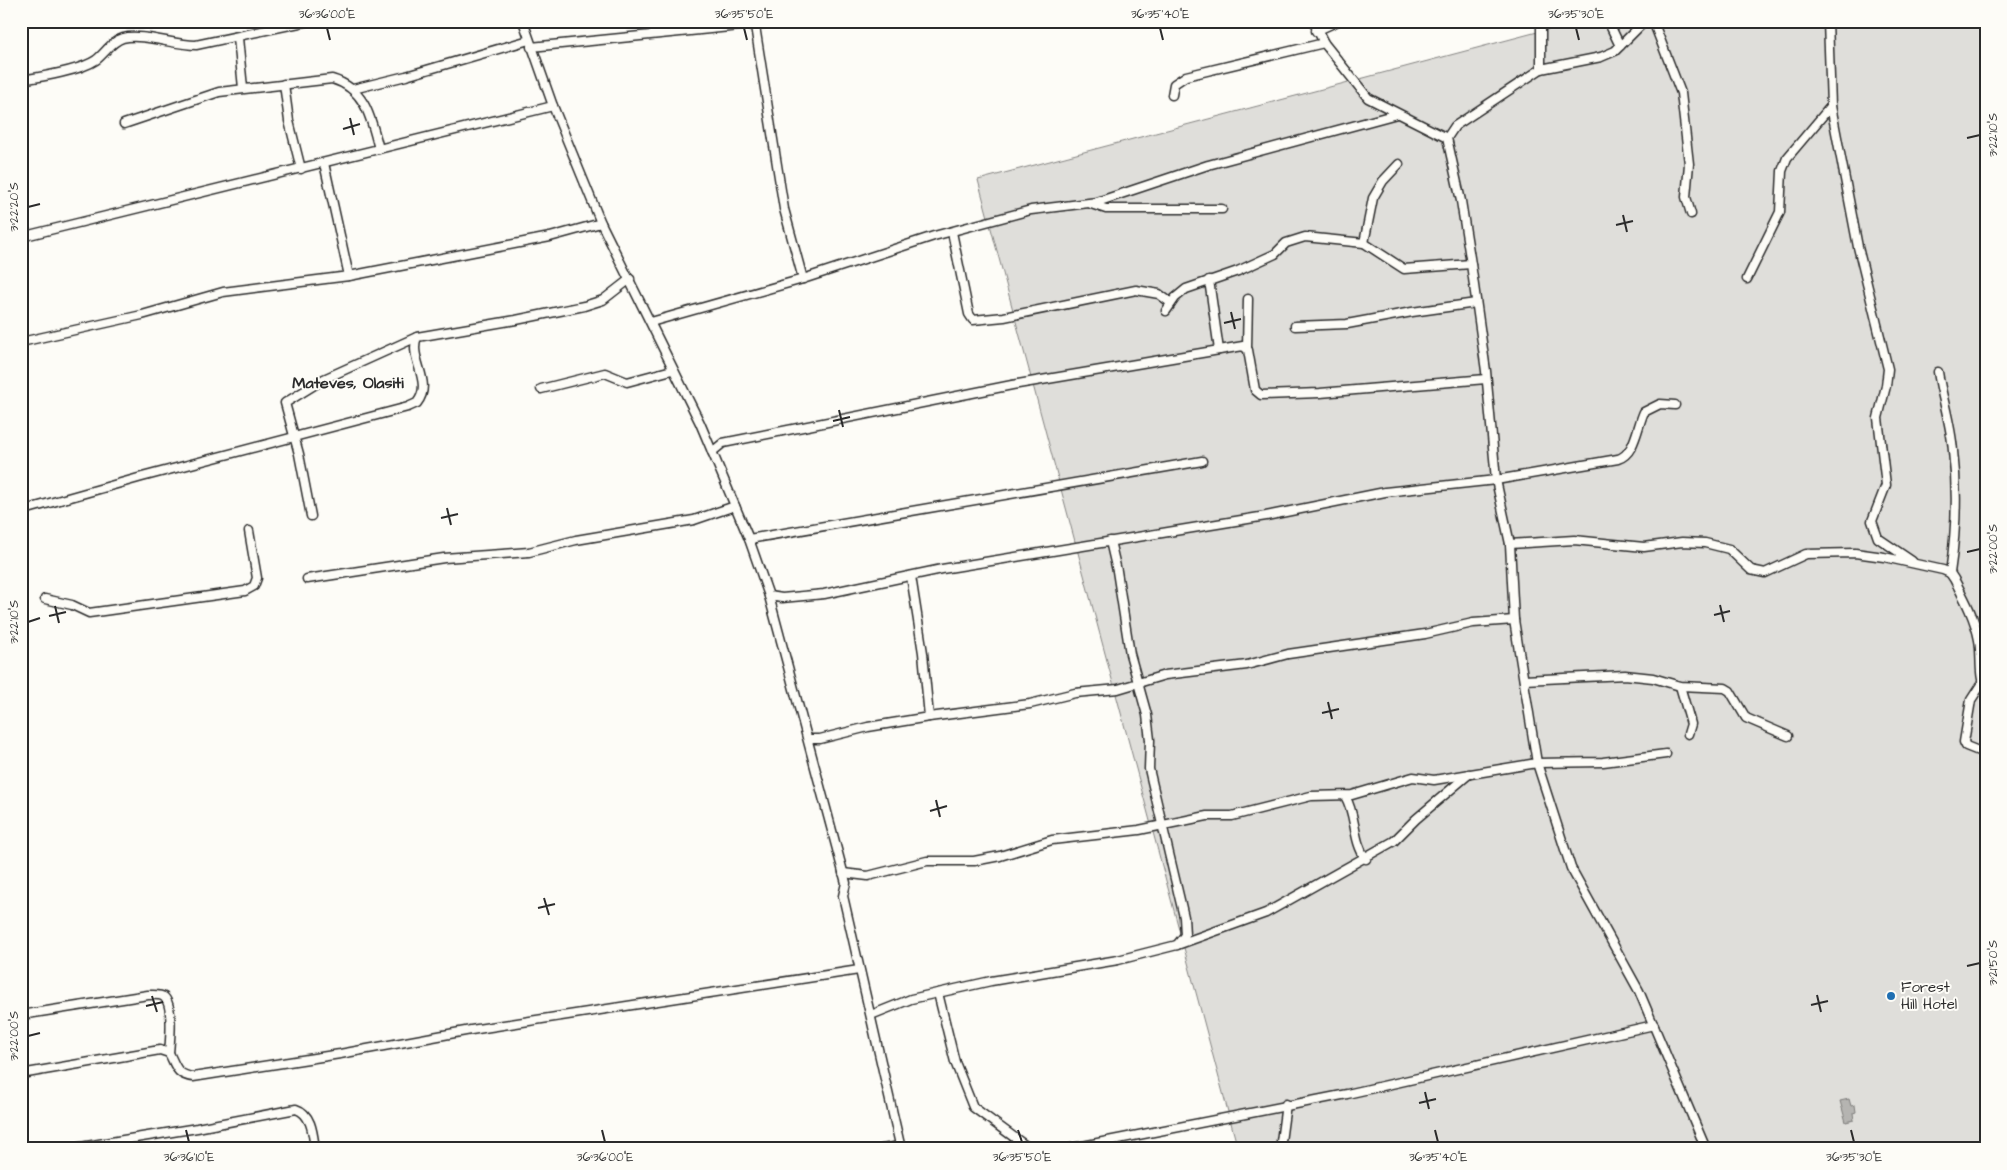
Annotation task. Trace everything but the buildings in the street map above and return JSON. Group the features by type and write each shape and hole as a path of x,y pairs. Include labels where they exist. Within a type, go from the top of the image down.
{"street":[{"path":"21,80 84,65 95,60 122,38 133,37 177,45 196,45 238,38 267,25 309,21"},
{"path":"523,21 553,106 601,223 651,322 712,452 749,539 769,596 809,739 846,883 843,896 901,1148 882,1149"},
{"path":"352,89 530,43 754,26 790,21"},
{"path":"1313,21 1316,31 1324,44 1368,98 1447,138"},
{"path":"1316,31 1338,21"},
{"path":"1541,21 1541,69"},
{"path":"1608,21 1620,46"},
{"path":"1645,21 1620,46 1601,57 1541,69 1455,126 1447,138 1461,201 1471,264 1486,379 1496,480 1510,544 1514,620 1537,763 1572,868 1623,959 1654,1024 1706,1149"},
{"path":"1653,21 1681,93 1689,164 1686,197 1691,214"},
{"path":"1828,21 1831,106 1858,247 1888,369 1878,418 1886,485 1872,521 1874,532 1883,542 1918,564"},
{"path":"754,26 784,209 803,279"},
{"path":"238,38 243,88"},
{"path":"1172,95 1174,84 1186,76 1324,44"},
{"path":"124,124 196,99 243,88 332,79 352,89 363,100 369,112 379,149"},
{"path":"284,84 289,121 300,168"},
{"path":"21,237 553,106"},
{"path":"1747,279 1780,212 1782,171 1787,158 1831,106"},
{"path":"651,322 803,279 952,232 1031,210 1089,204 1208,165 1397,114"},
{"path":"324,163 349,276"},
{"path":"1364,243 1372,198 1382,181 1399,164"},
{"path":"1089,204 1106,209 1222,209"},
{"path":"21,342 142,315 222,292 349,276 550,237 601,223"},
{"path":"952,232 970,314 973,320 1004,317 1136,290 1159,294 1171,303"},
{"path":"1166,311 1171,303 1186,289 1238,271 1271,256 1286,243 1298,239 1321,237 1364,243 1404,269 1471,264"},
{"path":"311,516 286,408 287,401 304,393 324,379 417,336 584,306 603,300 630,279"},
{"path":"1209,280 1218,350"},
{"path":"1248,299 1247,348 1255,390 1261,395 1320,393 1486,379"},
{"path":"1295,326 1347,324 1476,303"},
{"path":"21,511 417,403 423,389 414,349 417,336"},
{"path":"712,452 722,443 820,422 1039,380 1218,350 1247,348"},
{"path":"540,389 605,373 627,382 672,370"},
{"path":"1938,372 1953,449 1955,474 1956,514 1950,573 1961,592 1976,628 1982,662 1982,683 1986,690"},
{"path":"769,596 782,598 824,594 950,567 1266,516 1385,492 1496,480 1623,458 1630,448 1644,412 1660,404 1675,405"},
{"path":"749,539 1202,461"},
{"path":"307,579 444,558 529,552 576,540 694,520 735,506"},
{"path":"45,599 72,605 89,613 245,591 254,586 257,578 249,531"},
{"path":"1110,540 1117,571 1128,644 1149,729 1150,769 1185,928 1183,938 1177,945"},
{"path":"1510,544 1574,540 1644,547 1682,542 1705,544 1729,549 1750,570 1765,573 1810,553 1868,554 1918,564 1950,573"},
{"path":"911,576 923,653 929,717"},
{"path":"809,739 820,739 868,727 929,717 994,707 1023,706 1060,696 1118,689 1164,675 1247,665 1299,652 1425,634 1473,623 1514,620"},
{"path":"1524,680 1625,675 1653,678 1680,686 1727,689 1746,718 1788,736"},
{"path":"1982,683 1971,700 1964,742 1966,746 1986,754"},
{"path":"1680,686 1691,724 1688,734"},
{"path":"843,872 868,876 927,861 974,861 1000,856 1052,840 1139,830 1163,824 1216,816 1232,816 1311,796 1345,796 1378,789 1413,777 1434,780 1537,763 1603,762 1666,754"},
{"path":"871,1015 894,1005 938,993 991,981 1118,960 1177,945 1266,913 1366,859 1394,841 1416,819 1469,774"},
{"path":"1345,796 1350,806 1359,849 1366,859"},
{"path":"21,1015 148,995 162,995 165,998 170,1015 169,1053 178,1072 183,1076 194,1077 340,1054 471,1030 859,970"},
{"path":"938,993 955,1062 973,1107 1030,1149"},
{"path":"1067,1149 1218,1120 1286,1104 1347,1094 1654,1024"},
{"path":"21,1074 160,1050 169,1053"},
{"path":"1280,1149 1286,1104"},
{"path":"68,1149 197,1128 296,1109 302,1111 310,1123 315,1149"}],"shaded area":[{"path":"1579,21 1986,21 1986,1149 1238,1149 978,180"},
{"path":"1849,1099 1851,1106 1855,1105 1856,1112 1853,1113 1854,1120 1846,1122 1840,1101"}],"place":[{"name":"Forest Hill Hotel","path":"1891,996"}],"district":[{"name":"Mateves, Olasiti","path":"348,383"}]}
